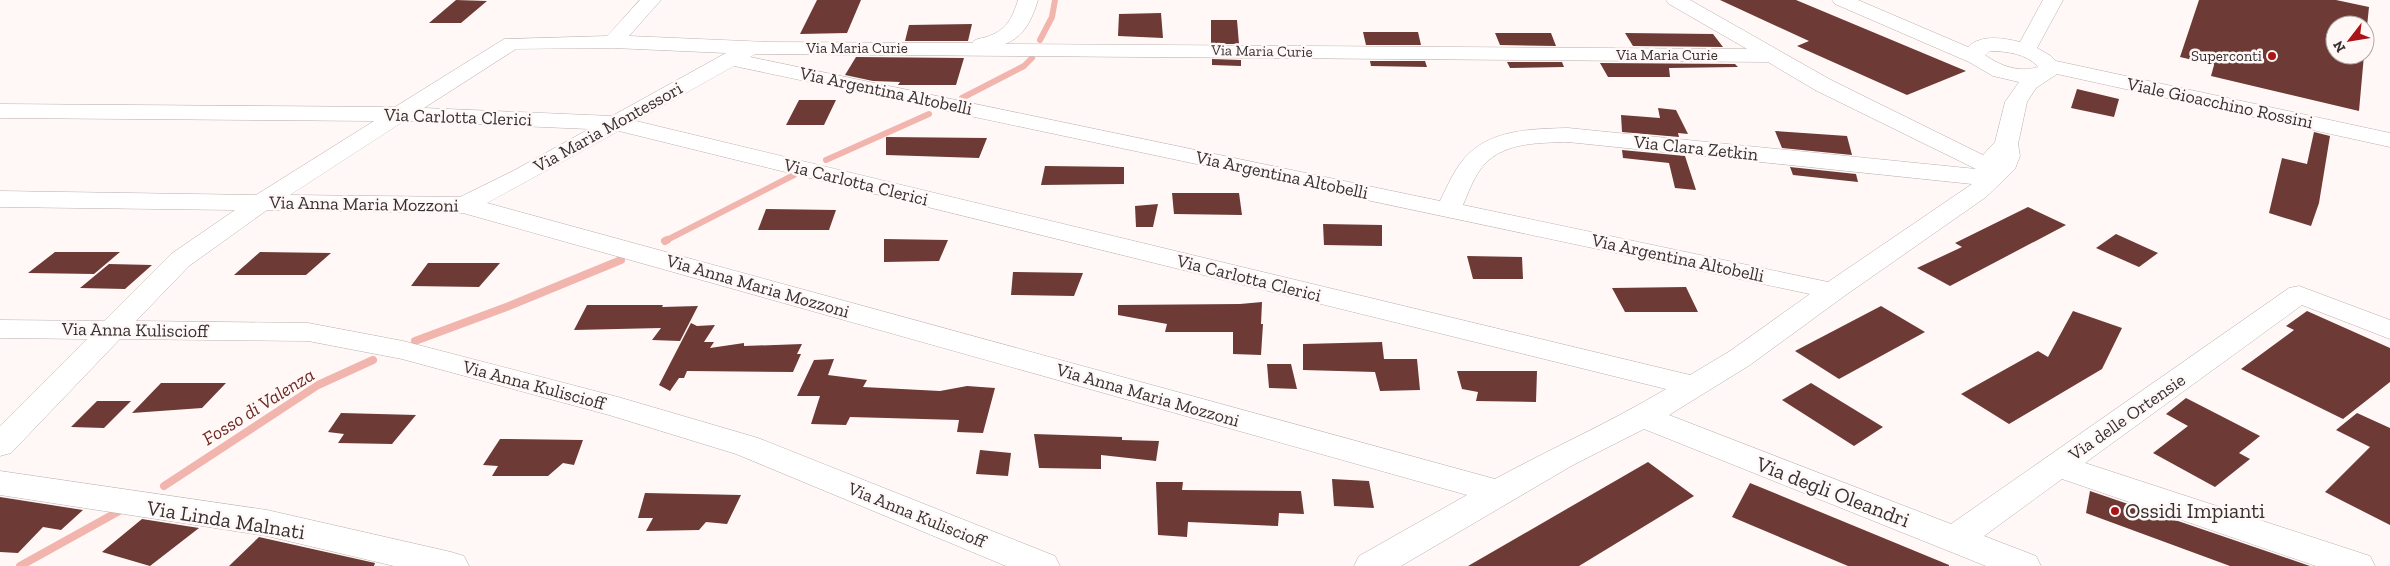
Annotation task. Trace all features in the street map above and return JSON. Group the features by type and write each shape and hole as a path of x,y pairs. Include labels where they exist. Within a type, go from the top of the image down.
{"street":[{"path":"613,42 651,0"},
{"path":"964,48 989,42 1014,32 1022,19 1028,0"},
{"name":"Via Maria Curie","path":"1676,0 1981,178"},
{"path":"1842,0 1880,16 1983,52 2026,50 2042,58 2046,70"},
{"path":"2026,50 2053,0"},
{"path":"0,445 180,260 262,202 511,43 613,42 740,53"},
{"name":"Via Maria Curie","path":"740,53 964,48 1774,56"},
{"path":"1983,52 2008,83 2016,102"},
{"name":"Via Maria Montessori","path":"464,205 522,176 740,53"},
{"name":"Via Argentina Altobelli","path":"740,53 1448,210 1833,291"},
{"path":"1995,69 2020,75 2046,70"},
{"path":"1372,566 1562,457 1643,417 1740,358 1833,291 1981,178 2003,169 2008,156 2006,144 2016,102 2028,84 2046,70"},
{"name":"Viale Gioacchino Rossini","path":"2046,70 2390,140"},
{"name":"Via Carlotta Clerici","path":"0,111 398,114 615,123 1694,386"},
{"name":"Via Clara Zetkin","path":"1448,210 1470,165 1478,157 1492,147 1514,139 1533,136 1568,135 1981,178"},
{"name":"Via Anna Maria Mozzoni","path":"0,199 464,205 1499,492"},
{"name":"Via delle Ortensie","path":"1955,539 2299,294 2390,330"},
{"name":"Via Anna Kuliscioff","path":"0,329 308,332 403,350 618,407 747,446 1042,566"},
{"name":"Via degli Oleandri","path":"1643,417 2023,566"},
{"path":"2058,466 2357,566"},
{"name":"Via Linda Malnati","path":"0,483 267,523 451,566"}],"building":[{"path":"456,0 487,1 461,23 429,23"},
{"path":"817,0 861,0 847,33 800,34"},
{"path":"1720,0 1796,0 1966,71 1907,95 1797,46 1809,41"},
{"name":"Superconti","path":"2199,0 2336,0 2369,7 2368,15 2325,15 2325,65 2363,65 2359,111 2211,76 2214,65 2180,57"},
{"path":"1161,13 1163,38 1118,36 1119,14"},
{"path":"1211,20 1237,20 1239,44 1211,44"},
{"path":"972,24 968,41 905,41 909,25"},
{"path":"1363,32 1418,32 1421,45 1366,45"},
{"path":"1495,33 1551,33 1556,46 1500,45"},
{"path":"1625,33 1713,34 1723,47 1633,46"},
{"path":"856,57 964,58 956,85 898,85 900,82 873,81 845,75"},
{"path":"1212,59 1241,60 1241,66 1212,65"},
{"path":"1370,61 1425,61 1427,67 1371,66"},
{"path":"1507,62 1562,62 1564,67 1510,68"},
{"path":"1600,63 1735,64 1738,67 1669,68 1670,77 1608,77"},
{"path":"2077,89 2119,99 2114,117 2071,108"},
{"path":"799,100 836,100 824,125 786,125"},
{"path":"1658,108 1676,110 1688,134 1678,133 1679,137 1622,132 1621,115 1660,118"},
{"path":"1775,131 1847,136 1852,155 1782,148"},
{"path":"2314,132 2330,136 2319,203 2311,226 2269,213 2282,158 2307,164"},
{"path":"886,137 987,138 979,158 886,155"},
{"path":"1622,150 1685,156 1696,190 1675,188 1669,163 1623,158"},
{"path":"1045,166 1124,167 1124,184 1041,185"},
{"path":"1790,167 1856,174 1858,182 1793,175"},
{"path":"1172,193 1239,193 1242,215 1174,214"},
{"path":"1158,204 1153,227 1136,227 1135,206"},
{"path":"2028,207 2066,225 1950,286 1917,268 1962,247 1955,243"},
{"path":"766,209 836,210 829,230 758,230"},
{"path":"1323,224 1382,225 1382,246 1324,245"},
{"path":"2116,234 2158,253 2139,267 2096,248"},
{"path":"884,239 948,240 939,261 884,262"},
{"path":"55,252 120,252 94,274 28,273"},
{"path":"260,252 331,253 306,275 234,275"},
{"path":"1467,256 1522,257 1523,279 1473,279"},
{"path":"428,263 500,263 479,287 411,286"},
{"path":"109,264 152,265 125,289 80,288"},
{"path":"1013,272 1083,273 1074,296 1011,295"},
{"path":"1686,287 1698,312 1625,312 1612,288"},
{"path":"1262,302 1261,355 1233,354 1233,332 1165,332 1167,324 1118,315 1118,305 1240,304"},
{"path":"587,305 698,306 680,341 652,340 661,328 574,330"},
{"path":"1881,306 1925,332 1839,379 1795,351"},
{"path":"2073,311 2122,328 2102,369 2009,424 1961,394 2038,351 2048,357"},
{"path":"2307,311 2390,348 2390,382 2343,419 2241,369 2294,330 2286,326"},
{"path":"691,323 697,326 715,325 704,342 714,342 710,348 744,343 744,346 802,344 797,354 801,354 793,372 687,371 684,378 679,378 670,391 659,385"},
{"path":"1382,342 1384,359 1417,359 1420,390 1380,391 1375,372 1303,370 1303,344"},
{"path":"834,359 828,375 867,380 863,387 940,391 967,386 995,388 983,433 957,432 959,420 850,417 846,425 811,424 820,396 797,396 814,360"},
{"path":"1267,364 1291,364 1297,389 1269,388"},
{"path":"1457,371 1537,371 1536,402 1476,401 1478,392 1462,389"},
{"path":"161,383 226,383 202,408 132,413"},
{"path":"1811,383 1883,427 1854,446 1782,400"},
{"path":"2186,398 2260,436 2239,453 2250,459 2215,487 2153,453 2188,426 2166,414"},
{"path":"97,401 131,401 104,428 71,427"},
{"path":"341,413 416,415 392,444 338,443 344,434 328,432"},
{"path":"2357,413 2390,428 2390,525 2325,492 2370,447 2336,430"},
{"path":"1034,434 1122,437 1122,440 1159,441 1156,461 1101,455 1101,469 1039,468"},
{"path":"500,439 583,440 574,465 563,463 548,476 492,476 498,466 483,465"},
{"path":"980,450 1011,453 1008,476 976,474"},
{"path":"1648,462 1694,496 1579,566 1468,566"},
{"path":"1332,479 1369,481 1374,508 1334,506"},
{"path":"1156,482 1183,482 1182,490 1301,491 1304,514 1279,513 1278,526 1188,522 1187,537 1158,535"},
{"path":"1750,483 1949,566 1848,566 1732,517"},
{"path":"2090,491 2310,566 2230,566 2086,513"},
{"path":"645,493 741,495 727,524 706,522 699,530 646,531 653,518 638,518"},
{"path":"0,497 83,510 61,530 43,527 18,553 0,552"},
{"path":"142,519 199,528 150,566 102,552"},
{"path":"259,537 375,563 374,566 229,566"}],"waterway":[{"name":"Fosso di Valenza","path":"1040,40 1052,17 1055,0"},
{"name":"Fosso di Valenza","path":"962,98 1024,66 1032,58"},
{"name":"Fosso di Valenza","path":"826,160 929,114"},
{"name":"Fosso di Valenza","path":"667,240 665,241 794,175"},
{"name":"Fosso di Valenza","path":"415,341 509,306 621,260"},
{"name":"Fosso di Valenza","path":"164,486 318,385 373,360"},
{"name":"Fosso di Valenza","path":"20,566 121,510"}],"place":[{"name":"Superconti","path":"2272,56"},
{"name":"Ossidi Impianti","path":"2115,511"}]}
